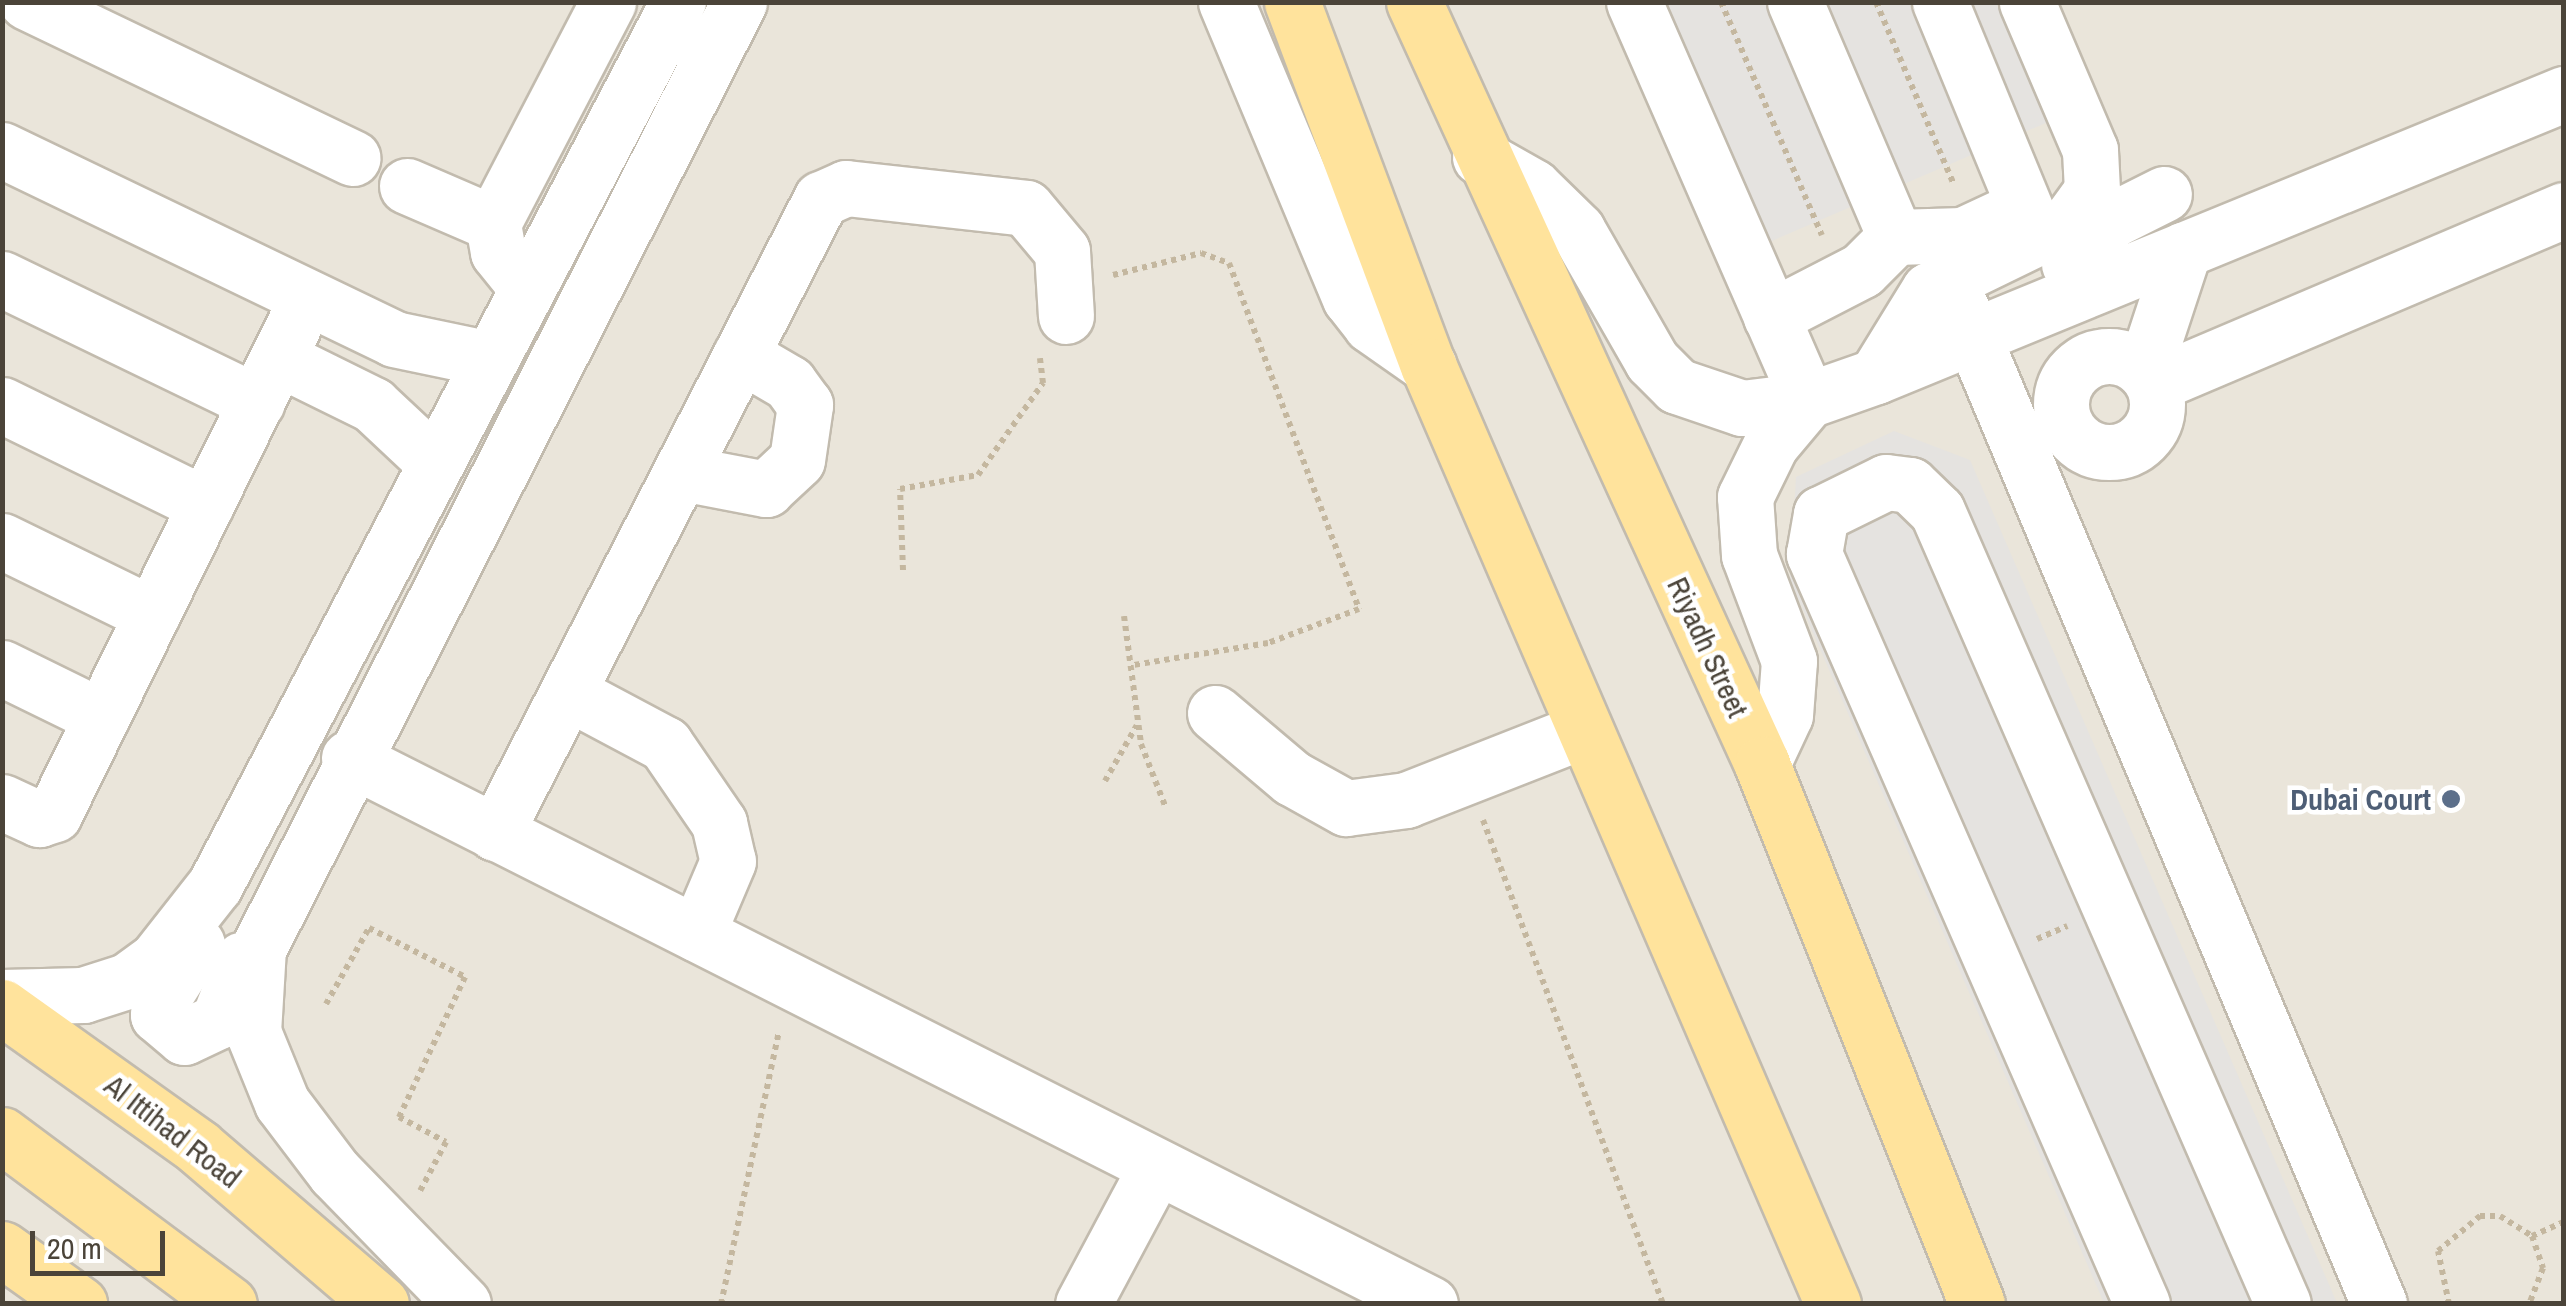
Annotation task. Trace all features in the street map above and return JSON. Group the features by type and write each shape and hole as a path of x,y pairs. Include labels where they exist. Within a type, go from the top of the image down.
{"main road":[{"name":"Riyadh Street","path":"1414,2 1437,28 1480,157 1762,764 1985,1297"},
{"path":"1297,15 1428,365 1833,1304"},
{"name":"Al Ittihad Road","path":"2,1007 198,1147 380,1304"},
{"path":"2,1135 229,1304"},
{"path":"2,1249 79,1304"}],"street":[{"path":"27,2 352,158"},
{"path":"527,288 498,252 493,223 608,2"},
{"path":"2,996 84,995 126,980 156,960 215,885 678,2"},
{"path":"215,885 210,922 159,1004 173,1031 210,1031 739,2"},
{"path":"1226,2 1350,298 1371,326 1428,365"},
{"path":"1634,2 1808,400"},
{"path":"1794,2 1895,237"},
{"path":"1940,2 2031,221"},
{"path":"1772,317 1862,270 1895,237 1963,235 2084,208 2094,170 2027,2"},
{"path":"1480,157 1533,187 1577,230 1652,360 1677,386 1742,408 1808,400 1876,376 2564,94"},
{"path":"2,150 306,300 394,339 490,359"},
{"path":"407,186 493,223"},
{"path":"495,832 821,199 837,190 1026,208 1054,234 1056,316"},
{"path":"2024,315 2099,232 2164,194"},
{"path":"2184,249 2149,378 2564,210"},
{"path":"1876,376 1913,307 1948,277 2031,221"},
{"path":"1948,277 2379,1304"},
{"path":"2,278 267,380 373,405 435,464"},
{"path":"2,802 39,819 54,814 306,300"},
{"path":"682,473 766,489 796,460 806,405 790,383 741,356"},
{"path":"1762,764 1785,714 1789,661 1750,555 1746,497 1771,444 1808,400"},
{"path":"2,405 206,505"},
{"path":"2142,1304 1814,554 1814,522 1830,508 1886,482 1930,500 2283,1304"},
{"path":"2,541 152,614"},
{"path":"2,668 102,717"},
{"path":"569,693 665,744 719,823 728,861 697,934"},
{"path":"1215,713 1292,778 1346,808 1376,810 1585,730"},
{"path":"348,758 1430,1304"},
{"path":"267,923 250,988 264,1068 304,1135 462,1304"},
{"path":"2220,1159 2302,1126"},
{"path":"1083,1304 1156,1167"}],"path":[{"path":"1876,2 1960,200"},
{"path":"903,570 900,488 978,475 1043,383 1056,316 1201,254 1230,263 1359,609 1268,643 1133,665"},
{"path":"1124,616 1138,724 1166,808"},
{"path":"1105,781 1138,724"},
{"path":"1467,777 1663,1304"},
{"path":"326,1004 369,928 465,977 399,1117 446,1142 395,1236"},
{"path":"721,1304 790,981"},
{"path":"2449,1304 2438,1252 2462,1222 2500,1216 2532,1236 2543,1268 2529,1304"},
{"path":"2532,1236 2564,1222"}],"shaded area":[{"path":"3,3 2563,3 2563,1304 3,1304"},
{"path":"1662,3 1996,3 2048,122 1767,243"},
{"path":"1894,431 1970,460 2337,1303 2104,1303 1790,580 1796,477"}],"place":[{"name":"Dubai Court","path":"2451,799"}]}
